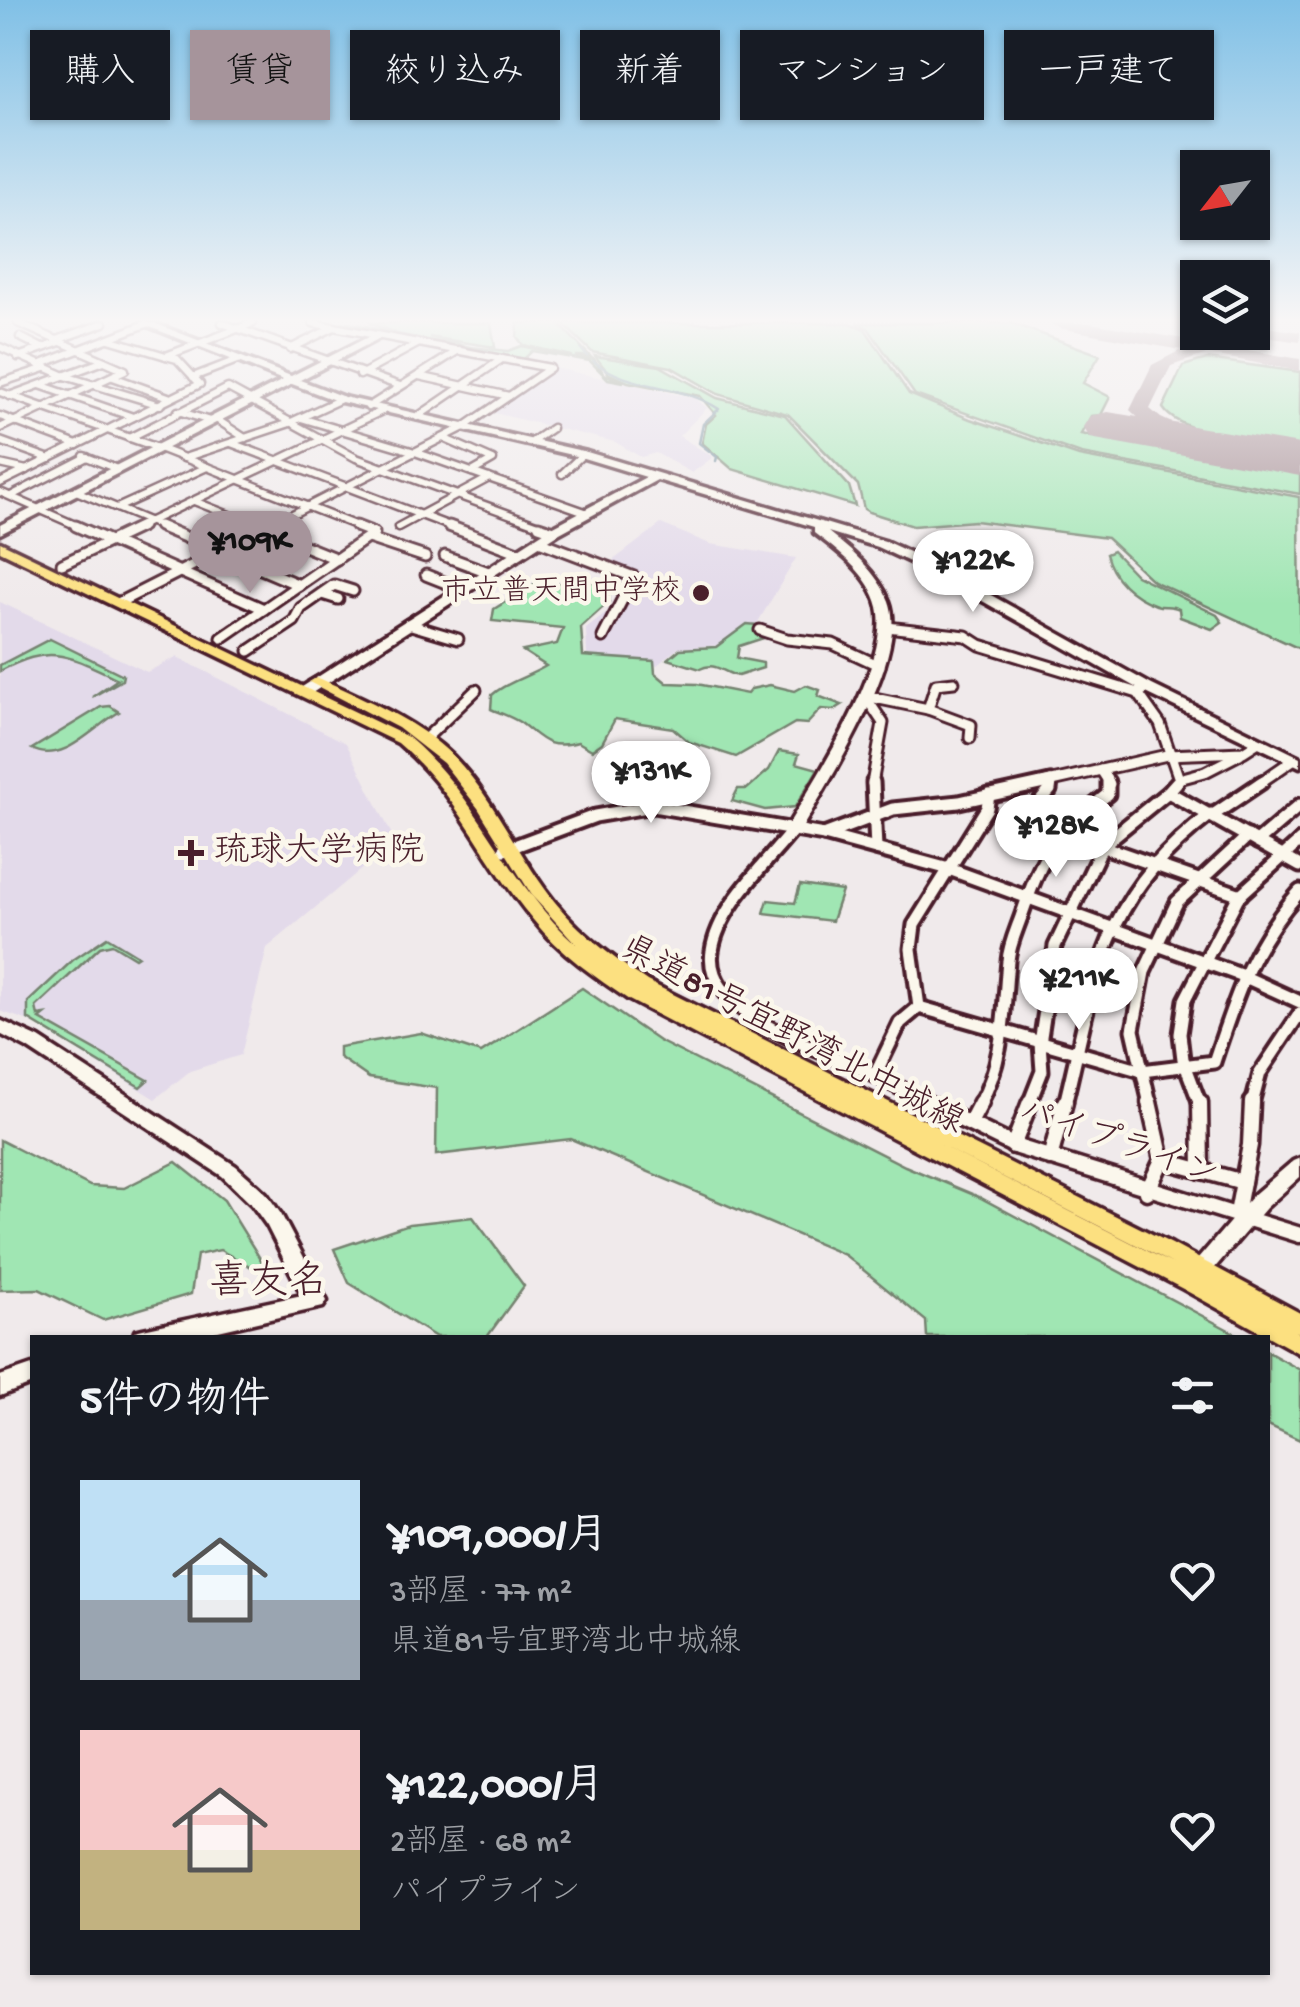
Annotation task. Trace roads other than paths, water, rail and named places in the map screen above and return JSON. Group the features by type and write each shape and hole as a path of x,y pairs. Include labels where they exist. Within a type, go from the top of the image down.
{"main road":[{"name":"県道81号宜野湾北中城線","path":"0,533 126,599 424,740 468,782 526,901 557,936 635,996 1194,1276 1300,1324"},
{"name":"県道81号宜野湾北中城線","path":"0,546 222,638 403,740 428,759 569,928 641,985 944,1138 1194,1276 1300,1345"}],"street":[{"path":"1,417 77,445"},
{"path":"0,428 25,417"},
{"path":"68,417 240,479 374,534 222,638"},
{"path":"0,483 133,417"},
{"path":"129,438 173,417"},
{"path":"200,417 245,438"},
{"path":"0,533 219,417"},
{"path":"278,417 320,442 380,470 554,531"},
{"path":"184,458 304,417"},
{"path":"62,564 370,417"},
{"path":"417,417 584,454 904,554 1143,691 1250,747 1296,761"},
{"path":"126,599 479,417"},
{"path":"301,418 414,452 588,513"},
{"path":"534,441 552,428"},
{"path":"443,438 493,460 472,472"},
{"path":"0,441 50,459"},
{"path":"231,443 520,554"},
{"path":"68,450 117,469"},
{"path":"562,474 584,454"},
{"path":"11,496 87,458"},
{"path":"0,464 27,470"},
{"path":"117,508 207,467"},
{"path":"312,687 554,531 654,477"},
{"path":"398,527 489,478"},
{"path":"76,490 299,585"},
{"path":"0,492 264,609"},
{"path":"194,501 337,559"},
{"path":"807,522 863,572 886,607 887,626 966,636 1012,656 1143,691 1166,728 1167,755 1180,779"},
{"path":"368,538 425,558"},
{"path":"539,541 634,577 603,637"},
{"path":"445,556 491,574"},
{"path":"426,575 464,590"},
{"path":"249,651 294,622 301,608 334,585 352,591"},
{"path":"322,594 338,599"},
{"path":"408,624 458,639"},
{"name":"パイプライン","path":"887,626 880,666 792,830 722,925 710,959 723,991 781,1031 1013,1146 1147,1192 1300,1234"},
{"path":"760,630 786,639 833,644 880,666"},
{"path":"928,710 936,684 954,682"},
{"path":"424,740 476,690"},
{"path":"865,696 928,710 971,725 970,738"},
{"path":"865,696 882,723 875,748 870,816 876,849"},
{"path":"824,835 894,808 989,795 1167,755 1250,747"},
{"path":"1013,1146 1040,1080 1040,1043 1055,946 1104,845 1180,779 1205,772 1250,747"},
{"path":"1050,1158 1101,964 1128,896 1154,862 1212,815 1296,761"},
{"path":"944,1138 964,1121 992,1082 1005,1029 1008,956 1040,861 1061,831 1108,794 1112,786 1101,770"},
{"path":"1051,781 1050,790 1032,811 1033,820 1241,895"},
{"path":"1168,792 1300,866"},
{"path":"919,1007 911,949 914,925 987,808 989,795"},
{"path":"1147,1192 1162,1160 1133,1030 1144,972 1177,902 1200,878 1300,805"},
{"path":"503,851 556,828 624,806 653,806 824,835 949,869 1159,944 1300,1002"},
{"path":"1201,1171 1200,1102 1180,1034 1185,1000 1241,895 1300,841"},
{"path":"919,1007 1142,1071 1214,1062 1243,976 1269,926 1285,913 1300,891"},
{"path":"875,1075 900,1023 919,1007"},
{"path":"1244,1218 1238,1208 1250,1145 1252,1095 1260,1073 1300,1012"},
{"path":"0,1026 33,1043 230,1170 274,1220 316,1301 157,1335"},
{"path":"1162,1160 1243,1182"},
{"path":"1194,1276 1244,1218 1300,1166"},
{"path":"0,1386 30,1376"}],"waterway":[{"path":"711,417 703,424 699,443 717,457 716,461"}],"place":[{"name":"市立普天間中学校","path":"701,593"},
{"name":"琉球大学病院","path":"191,853"}],"district":[{"name":"喜友名","path":"269,1284"}]}
